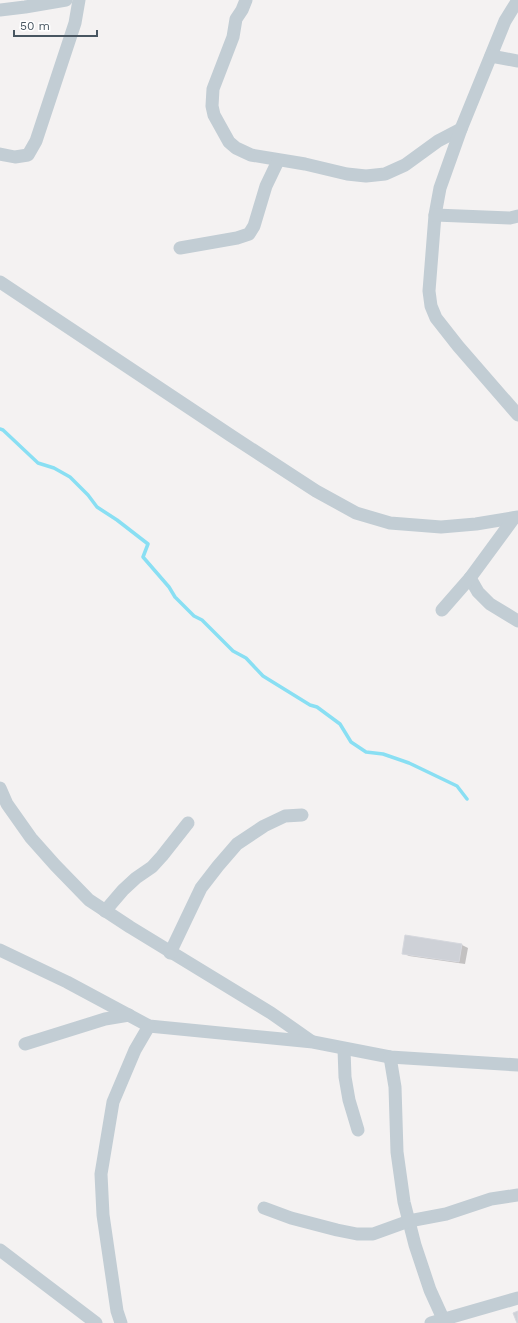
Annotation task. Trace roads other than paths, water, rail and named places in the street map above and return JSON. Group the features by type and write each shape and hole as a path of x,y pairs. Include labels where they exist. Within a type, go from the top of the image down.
{"street":[{"path":"0,10 66,0"},
{"path":"0,154 15,156 28,154 36,141 75,23 79,0"},
{"path":"246,0 236,19 233,37 213,89 212,106 214,115 229,142 236,148 251,155 305,164 347,174 366,176 385,174 405,165 438,141 461,129"},
{"path":"518,0 505,21 461,129 440,188 435,215 429,291 431,306 436,318 458,346 518,414"},
{"path":"491,56 518,62"},
{"path":"180,248 237,238 249,234 254,226 266,186 278,160"},
{"path":"435,215 510,218 518,216"},
{"path":"0,282 316,491 356,512 390,523 441,527 516,518"},
{"path":"442,610 470,578 516,518"},
{"path":"470,578 478,592 490,604 518,621"},
{"path":"0,788 7,804 31,838 55,865 90,900 170,953 271,1013 313,1042"},
{"path":"170,953 201,888 237,844 264,826 285,816 302,815"},
{"path":"105,911 132,882 152,867 188,823"},
{"path":"0,950 67,982 149,1026 313,1042 390,1057 518,1065"},
{"path":"25,1044 105,1019 129,1015"},
{"path":"121,1323 103,1215 101,1174 113,1102 135,1050 149,1026"},
{"path":"344,1049 344,1077 358,1130"},
{"path":"390,1057 396,1087 397,1152 404,1202 415,1245 430,1290 445,1321"},
{"path":"264,1208 291,1218 337,1230 357,1234 373,1234 409,1221 446,1214 491,1200 518,1195"},
{"path":"0,1250 96,1323"},
{"path":"431,1323 445,1321 518,1298"}],"waterway":[{"path":"0,429 3,430 38,463 54,468 70,477 88,495 97,507 117,520 148,544 143,557 169,587 175,597 194,616 202,620 233,651 246,658 263,676 310,705 317,707 340,724 351,742 366,752 383,754 409,763 457,786 467,799"}]}
